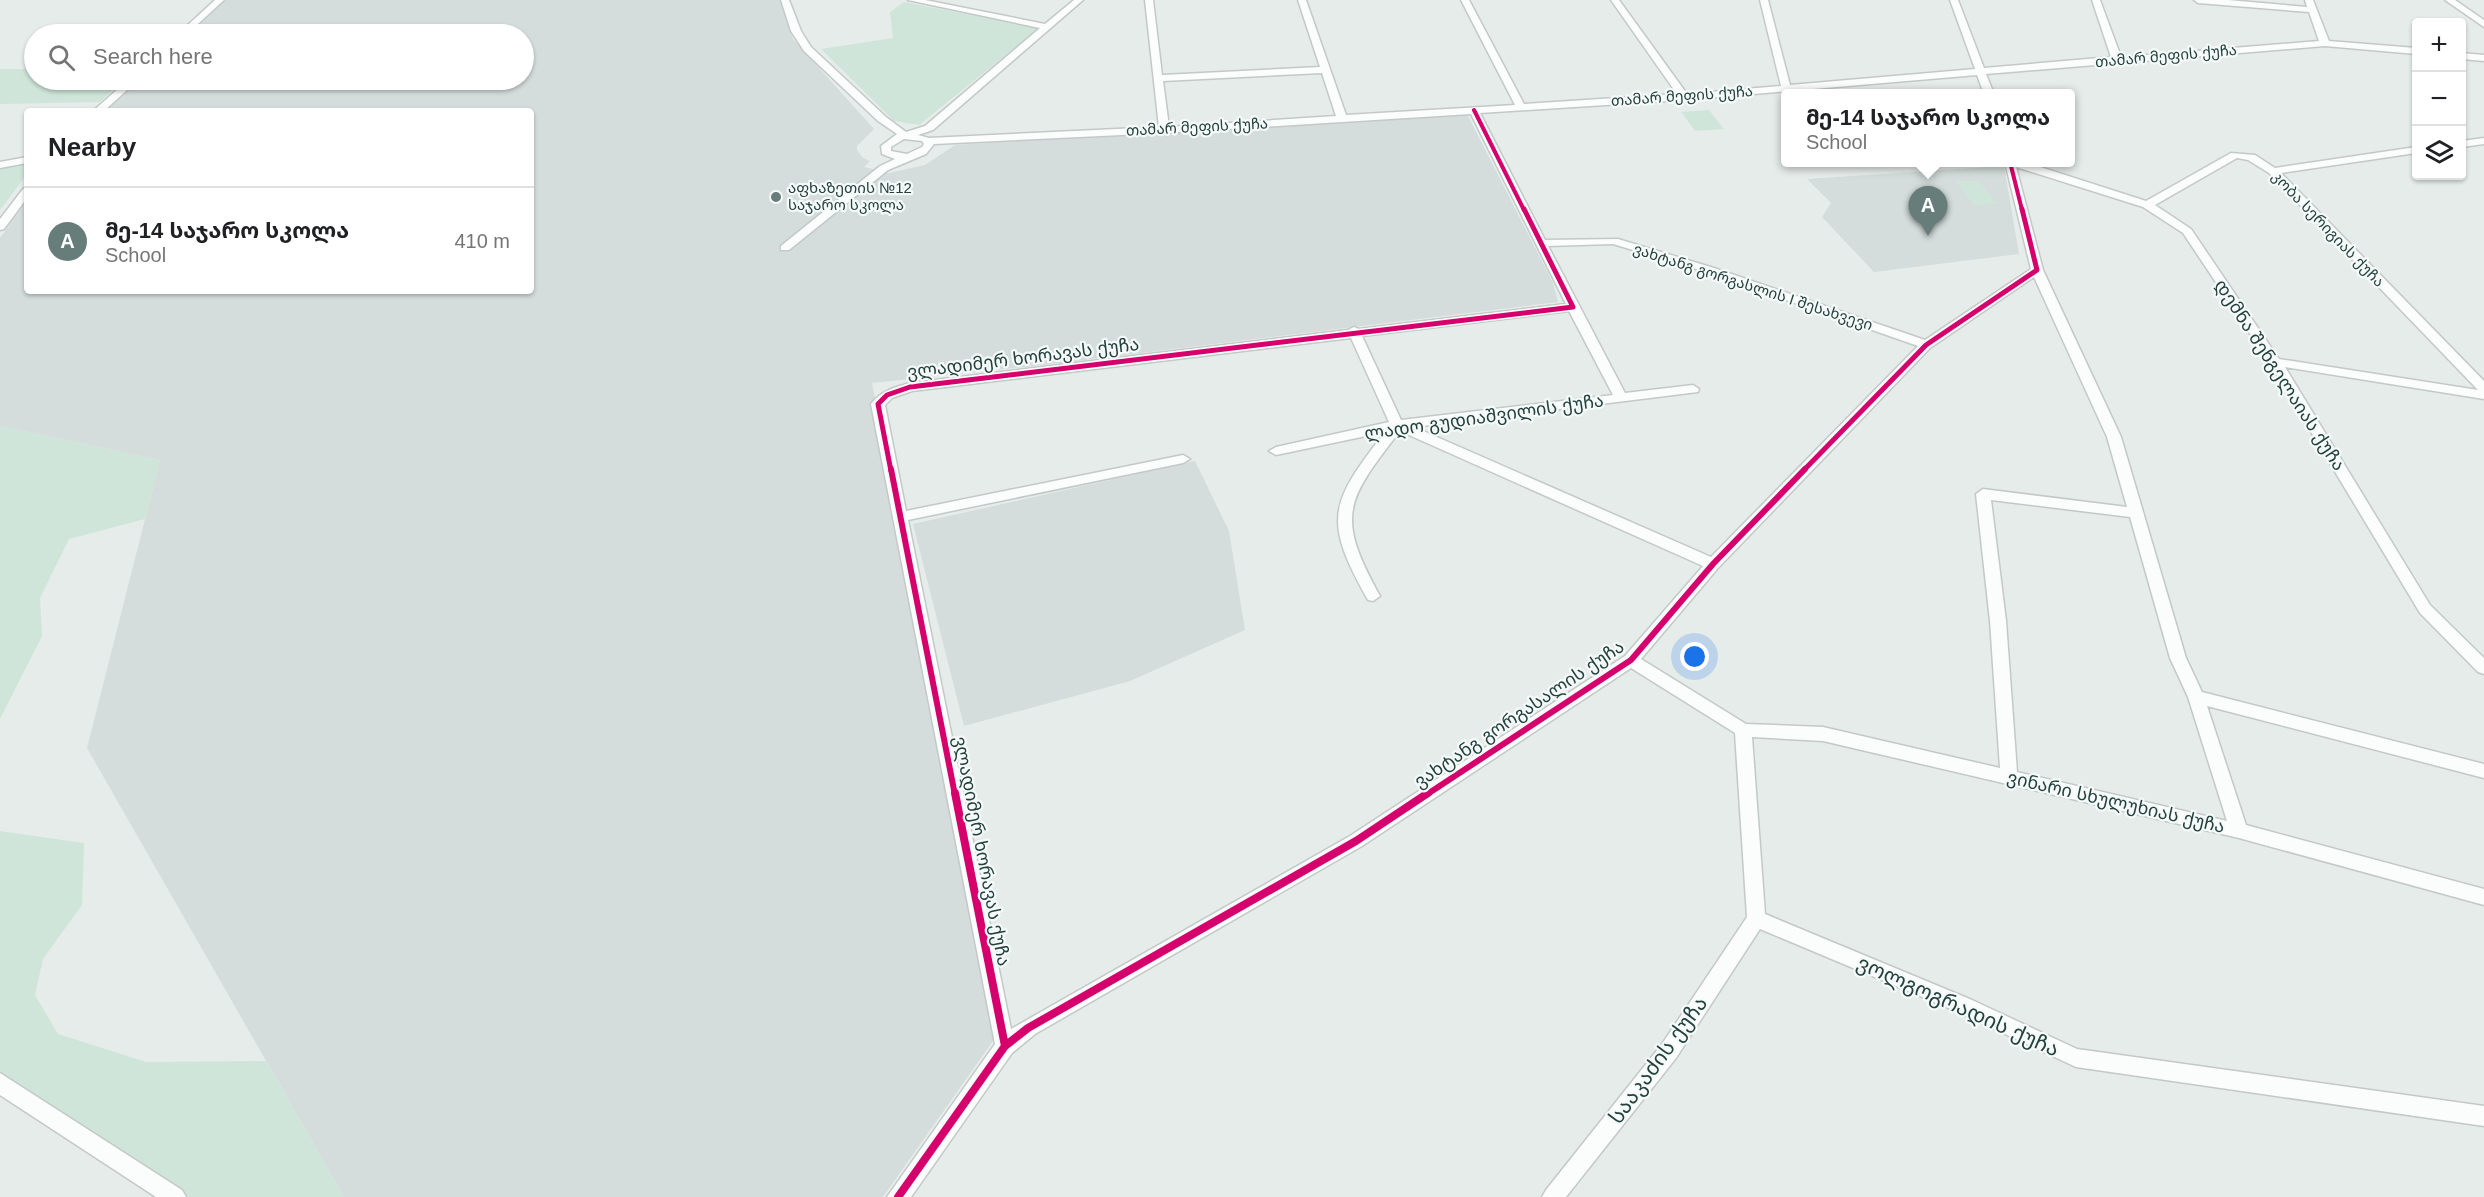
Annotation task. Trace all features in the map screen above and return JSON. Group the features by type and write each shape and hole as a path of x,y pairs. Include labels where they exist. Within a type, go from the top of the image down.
{"street":[{"path":"193,24 220,0"},
{"path":"785,0 796,31 807,49 882,119 907,136"},
{"path":"912,0 1047,27"},
{"path":"887,147 929,128 1079,0"},
{"path":"1149,0 1164,130"},
{"path":"1302,0 1342,118"},
{"path":"1465,0 1518,102"},
{"path":"1615,0 1684,97"},
{"path":"1764,0 1786,87"},
{"path":"1954,0 1988,89"},
{"path":"2096,0 2117,60"},
{"path":"2199,0 2312,10"},
{"path":"2308,0 2325,43"},
{"path":"2449,0 2484,24"},
{"name":"თამარ მეფის ქუჩა","path":"907,136 946,141 1474,110 1518,102 1684,97 2325,43 2412,51"},
{"path":"2466,56 2484,58"},
{"path":"1157,78 1326,70"},
{"path":"101,108 122,90"},
{"path":"1474,110 1621,398"},
{"path":"882,119 887,147 884,168"},
{"path":"924,152 928,146 926,140 929,128"},
{"path":"785,248 884,168 946,141"},
{"path":"2466,143 2484,141"},
{"path":"887,147 895,156 908,157"},
{"path":"2273,171 2412,151"},
{"name":"კობა სერიგიას ქუჩა","path":"2147,205 2235,155 2251,157 2273,171 2484,389"},
{"path":"0,165 24,161"},
{"path":"2013,167 2037,270 2114,437 2178,658 2196,697 2240,831"},
{"name":"დემნა შენგელაიას ქუჩა","path":"2028,167 2147,205 2187,231 2275,362 2425,609 2484,668"},
{"path":"0,227 24,195"},
{"name":"ვახტანგ გორგასლის I შესახვევი","path":"1543,243 1614,241 1699,266 1926,345"},
{"name":"ვახტანგ გორგასალის ქუჩა","path":"898,1197 1005,1046 1028,1028 1356,842 1631,660 1713,564 1926,345 2037,270"},
{"name":"ვლადიმერ ხორავას ქუჩა","path":"1005,1046 878,404 893,391 910,387 1354,331 1573,307"},
{"path":"1354,331 1397,425 1713,564"},
{"path":"2275,362 2484,395"},
{"name":"ლადო გუდიაშვილის ქუჩა","path":"1276,451 1397,425 1693,389"},
{"path":"1373,596 1355,568 1345,542 1343,517 1354,481 1397,425"},
{"path":"900,517 1184,459"},
{"path":"2008,777 1998,621 1983,494 2136,513"},
{"path":"1631,660 1743,730 1756,919"},
{"path":"2196,697 2484,771"},
{"name":"ვინარი სხულუხიას ქუჩა","path":"1743,730 1823,734 2240,831 2484,897"},
{"name":"ვოლგოგრადის ქუჩა","path":"1756,919 1965,1006 2076,1058 2484,1116"},
{"name":"სააკაძის ქუჩა","path":"1553,1197 1669,1051 1756,919"},
{"path":"0,1083 175,1197"}],"shaded area":[{"path":"225,0 781,0 793,39 874,129 857,146 863,158 870,161 864,167 889,173 925,165 955,145 1467,114 1553,283 1558,302 1042,365 872,383 995,1038 883,1197 344,1197 87,748 160,460 0,426 0,238 24,205 24,294 534,294 534,108 107,108 128,90 534,90 534,24 198,24"},
{"path":"2004,167 2019,254 1874,272 1822,217 1831,203 1807,179"},
{"path":"1195,461 1229,531 1245,630 1130,681 964,726 913,524"}],"green space":[{"path":"904,2 1039,28 919,125 894,121 821,49 893,38 890,12"},
{"path":"0,69 24,69 24,90 113,90 100,102 0,104"},
{"path":"1709,110 1724,129 1695,131 1681,112"},
{"path":"24,161 24,178 0,210 0,165"},
{"path":"1956,181 1979,181 1997,204 1974,205"},
{"path":"0,426 160,460 145,519 69,539 40,598 42,636 0,719"},
{"path":"0,831 84,843 82,905 43,959 35,995 58,1034 146,1062 266,1061 344,1197 175,1197 0,1083"}],"cycle path":[{"path":"1005,1046 878,404 887,395 910,387 1573,307 1474,110"},
{"path":"898,1197 1005,1046 1028,1028 1356,841 1631,660 1713,564 1926,345 2037,270 2011,167"}],"place":[{"name":"აფხაზეთის №12 საჯარო სკოლა","path":"776,197"},
{"name":"მე-14 საჯარო სკოლა","path":"1928,236"}]}
